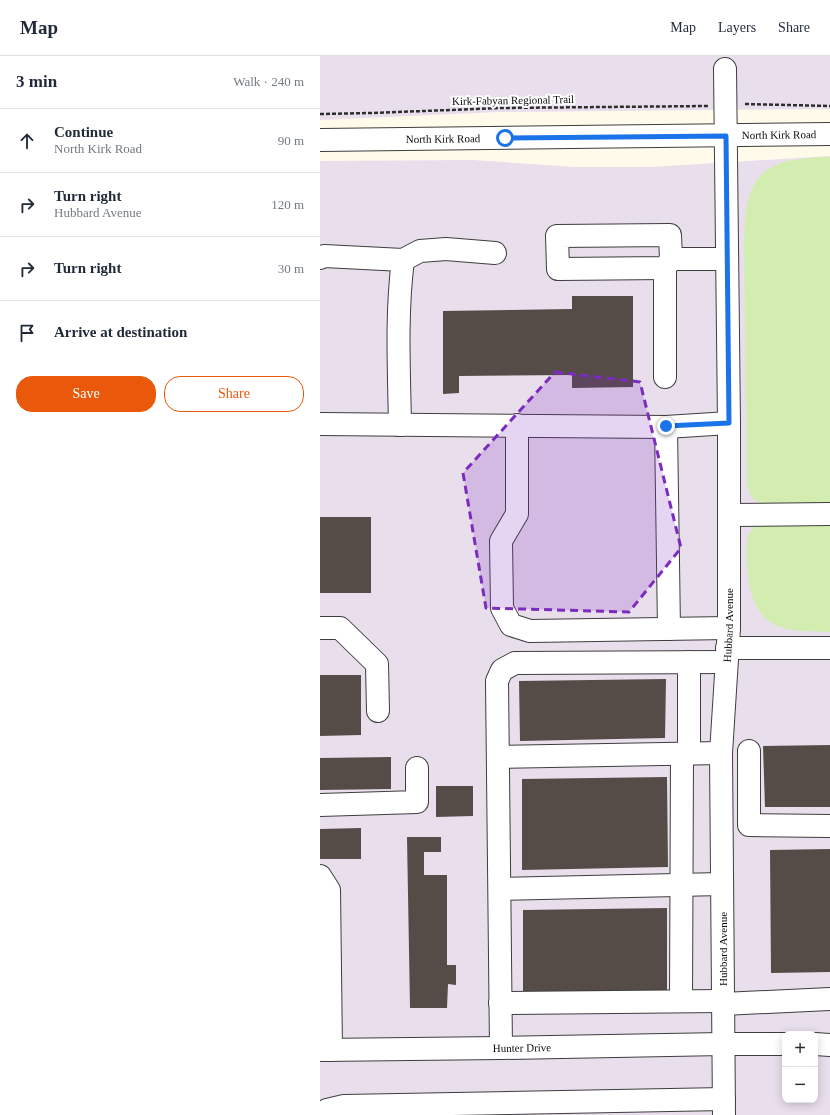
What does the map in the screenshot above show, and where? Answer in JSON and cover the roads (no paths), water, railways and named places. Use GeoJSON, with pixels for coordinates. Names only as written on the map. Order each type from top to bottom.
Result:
{"type":"FeatureCollection","features":[{"type":"Feature","properties":{"kind":"street","name":"Hubbard Avenue"},"geometry":{"type":"LineString","coordinates":[[724,1107],[721,753],[727,646],[729,515],[725,69]]}},
{"type":"Feature","properties":{"kind":"street","name":"North Kirk Road"},"geometry":{"type":"LineString","coordinates":[[320,140],[830,134]]}},
{"type":"Feature","properties":{"kind":"street"},"geometry":{"type":"LineString","coordinates":[[665,377],[668,264],[670,235],[557,236],[558,269],[668,264],[726,259]]}},
{"type":"Feature","properties":{"kind":"street"},"geometry":{"type":"LineString","coordinates":[[320,258],[324,256],[403,260],[420,251],[446,249],[495,253]]}},
{"type":"Feature","properties":{"kind":"street"},"geometry":{"type":"LineString","coordinates":[[400,425],[399,331],[400,284],[403,260]]}},
{"type":"Feature","properties":{"kind":"street"},"geometry":{"type":"LineString","coordinates":[[320,424],[666,426],[729,423]]}},
{"type":"Feature","properties":{"kind":"street"},"geometry":{"type":"LineString","coordinates":[[517,426],[517,514],[501,541],[502,608],[511,625],[530,631],[669,629],[727,646],[830,648]]}},
{"type":"Feature","properties":{"kind":"street"},"geometry":{"type":"LineString","coordinates":[[666,426],[669,629]]}},
{"type":"Feature","properties":{"kind":"street"},"geometry":{"type":"LineString","coordinates":[[729,515],[830,514]]}},
{"type":"Feature","properties":{"kind":"street"},"geometry":{"type":"LineString","coordinates":[[320,628],[340,628],[377,664],[378,711]]}},
{"type":"Feature","properties":{"kind":"street"},"geometry":{"type":"LineString","coordinates":[[501,1048],[497,681],[502,670],[515,663],[689,662],[727,646]]}},
{"type":"Feature","properties":{"kind":"street"},"geometry":{"type":"LineString","coordinates":[[681,1002],[681,885],[689,662]]}},
{"type":"Feature","properties":{"kind":"street"},"geometry":{"type":"LineString","coordinates":[[749,751],[749,825],[830,826]]}},
{"type":"Feature","properties":{"kind":"street"},"geometry":{"type":"LineString","coordinates":[[499,757],[721,753]]}},
{"type":"Feature","properties":{"kind":"street"},"geometry":{"type":"LineString","coordinates":[[320,805],[417,802],[417,768]]}},
{"type":"Feature","properties":{"kind":"street"},"geometry":{"type":"LineString","coordinates":[[721,786],[749,785]]}},
{"type":"Feature","properties":{"kind":"street"},"geometry":{"type":"LineString","coordinates":[[500,889],[722,884]]}},
{"type":"Feature","properties":{"kind":"street"},"geometry":{"type":"LineString","coordinates":[[323,886],[325,1050]]}},
{"type":"Feature","properties":{"kind":"street"},"geometry":{"type":"LineString","coordinates":[[500,1003],[723,1003],[830,999]]}},
{"type":"Feature","properties":{"kind":"street","name":"Hunter Drive"},"geometry":{"type":"LineString","coordinates":[[325,1050],[782,1044]]}},
{"type":"Feature","properties":{"kind":"street"},"geometry":{"type":"LineString","coordinates":[[818,1044],[830,1044]]}},
{"type":"Feature","properties":{"kind":"street"},"geometry":{"type":"LineString","coordinates":[[320,1114],[327,1110],[344,1106],[724,1107]]}}]}
